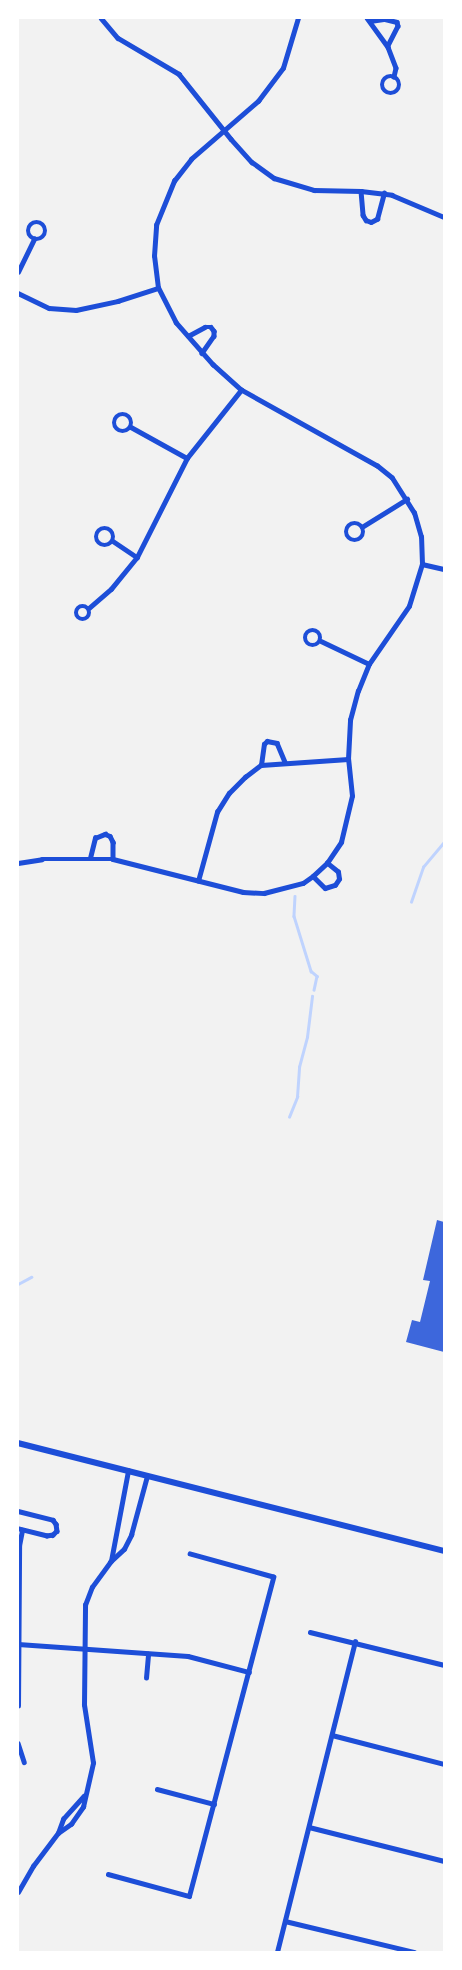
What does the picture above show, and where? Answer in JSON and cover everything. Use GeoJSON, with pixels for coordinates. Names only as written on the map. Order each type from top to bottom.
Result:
{"type":"FeatureCollection","features":[{"type":"Feature","properties":{"kind":"street"},"geometry":{"type":"LineString","coordinates":[[101,18],[118,38],[179,74],[198,95],[224,132],[252,162],[274,178],[314,190],[384,193],[409,201],[444,217]]}},
{"type":"Feature","properties":{"kind":"street"},"geometry":{"type":"LineString","coordinates":[[18,863],[42,859],[113,859],[242,892],[264,893],[303,883],[327,863],[341,842],[352,796],[348,760],[350,720],[358,691],[370,664],[409,606],[422,564],[421,537],[408,499],[392,478],[377,466],[241,390],[202,353],[176,323],[158,288],[154,256],[156,225],[174,181],[191,159],[258,101],[283,68],[298,18]]}},
{"type":"Feature","properties":{"kind":"street"},"geometry":{"type":"LineString","coordinates":[[369,19],[388,46],[396,68],[394,77]]}},
{"type":"Feature","properties":{"kind":"street"},"geometry":{"type":"LineString","coordinates":[[369,19],[385,19],[397,22],[398,26],[388,46]]}},
{"type":"Feature","properties":{"kind":"street"},"geometry":{"type":"LineString","coordinates":[[361,191],[363,215],[366,220],[371,222],[377,219],[384,193]]}},
{"type":"Feature","properties":{"kind":"street"},"geometry":{"type":"LineString","coordinates":[[18,272],[34,239]]}},
{"type":"Feature","properties":{"kind":"street"},"geometry":{"type":"LineString","coordinates":[[18,293],[49,308],[76,310],[118,301],[158,288]]}},
{"type":"Feature","properties":{"kind":"street"},"geometry":{"type":"LineString","coordinates":[[188,336],[205,327],[211,327],[214,331],[214,336],[202,353]]}},
{"type":"Feature","properties":{"kind":"street"},"geometry":{"type":"LineString","coordinates":[[89,608],[110,589],[137,556],[188,458],[241,390]]}},
{"type":"Feature","properties":{"kind":"street"},"geometry":{"type":"LineString","coordinates":[[130,427],[188,458]]}},
{"type":"Feature","properties":{"kind":"street"},"geometry":{"type":"LineString","coordinates":[[362,527],[408,499]]}},
{"type":"Feature","properties":{"kind":"street"},"geometry":{"type":"LineString","coordinates":[[113,541],[137,556]]}},
{"type":"Feature","properties":{"kind":"street"},"geometry":{"type":"LineString","coordinates":[[422,564],[444,569]]}},
{"type":"Feature","properties":{"kind":"street"},"geometry":{"type":"LineString","coordinates":[[321,641],[370,664]]}},
{"type":"Feature","properties":{"kind":"street"},"geometry":{"type":"LineString","coordinates":[[261,765],[264,744],[267,741],[277,743],[285,762]]}},
{"type":"Feature","properties":{"kind":"street"},"geometry":{"type":"LineString","coordinates":[[198,881],[217,812],[229,793],[245,777],[261,765],[285,762],[348,760]]}},
{"type":"Feature","properties":{"kind":"street"},"geometry":{"type":"LineString","coordinates":[[90,858],[95,838],[105,834],[110,836],[112,842],[113,859]]}},
{"type":"Feature","properties":{"kind":"street"},"geometry":{"type":"LineString","coordinates":[[313,876],[325,888],[335,885],[338,879],[338,872],[327,863]]}},
{"type":"Feature","properties":{"kind":"street"},"geometry":{"type":"LineString","coordinates":[[18,1443],[444,1551]]}},
{"type":"Feature","properties":{"kind":"street"},"geometry":{"type":"LineString","coordinates":[[110,1562],[128,1471]]}},
{"type":"Feature","properties":{"kind":"street"},"geometry":{"type":"LineString","coordinates":[[18,1892],[32,1866],[58,1833],[71,1824],[83,1807],[93,1763],[84,1705],[83,1617],[87,1597],[110,1562],[124,1549],[131,1535],[147,1476]]}},
{"type":"Feature","properties":{"kind":"street"},"geometry":{"type":"LineString","coordinates":[[18,1511],[53,1520],[57,1531],[53,1535],[47,1536],[20,1529],[18,1706]]}},
{"type":"Feature","properties":{"kind":"street"},"geometry":{"type":"LineString","coordinates":[[108,1874],[189,1896],[273,1577],[190,1554]]}},
{"type":"Feature","properties":{"kind":"street"},"geometry":{"type":"LineString","coordinates":[[310,1632],[444,1665]]}},
{"type":"Feature","properties":{"kind":"street"},"geometry":{"type":"LineString","coordinates":[[277,1952],[355,1642]]}},
{"type":"Feature","properties":{"kind":"street"},"geometry":{"type":"LineString","coordinates":[[18,1644],[198,1658],[248,1672]]}},
{"type":"Feature","properties":{"kind":"street"},"geometry":{"type":"LineString","coordinates":[[146,1678],[148,1654]]}},
{"type":"Feature","properties":{"kind":"street"},"geometry":{"type":"LineString","coordinates":[[332,1735],[444,1764]]}},
{"type":"Feature","properties":{"kind":"street"},"geometry":{"type":"LineString","coordinates":[[18,1743],[24,1762]]}},
{"type":"Feature","properties":{"kind":"street"},"geometry":{"type":"LineString","coordinates":[[157,1789],[214,1804]]}},
{"type":"Feature","properties":{"kind":"street"},"geometry":{"type":"LineString","coordinates":[[58,1833],[63,1819],[84,1796]]}},
{"type":"Feature","properties":{"kind":"street"},"geometry":{"type":"LineString","coordinates":[[309,1826],[444,1861]]}},
{"type":"Feature","properties":{"kind":"street"},"geometry":{"type":"LineString","coordinates":[[285,1921],[414,1952]]}},
{"type":"Feature","properties":{"kind":"building"},"geometry":{"type":"Polygon","coordinates":[[[437,1220],[444,1222],[444,1352],[406,1342],[412,1320],[420,1322],[430,1281],[423,1280],[437,1220]]]}},
{"type":"Feature","properties":{"kind":"waterway"},"geometry":{"type":"LineString","coordinates":[[411,902],[423,867],[444,842]]}},
{"type":"Feature","properties":{"kind":"waterway"},"geometry":{"type":"LineString","coordinates":[[295,896],[294,916],[311,971],[317,976],[314,990]]}},
{"type":"Feature","properties":{"kind":"waterway"},"geometry":{"type":"LineString","coordinates":[[289,1117],[297,1097],[299,1067],[307,1037],[312,996]]}},
{"type":"Feature","properties":{"kind":"waterway"},"geometry":{"type":"LineString","coordinates":[[18,1284],[31,1277]]}}]}
